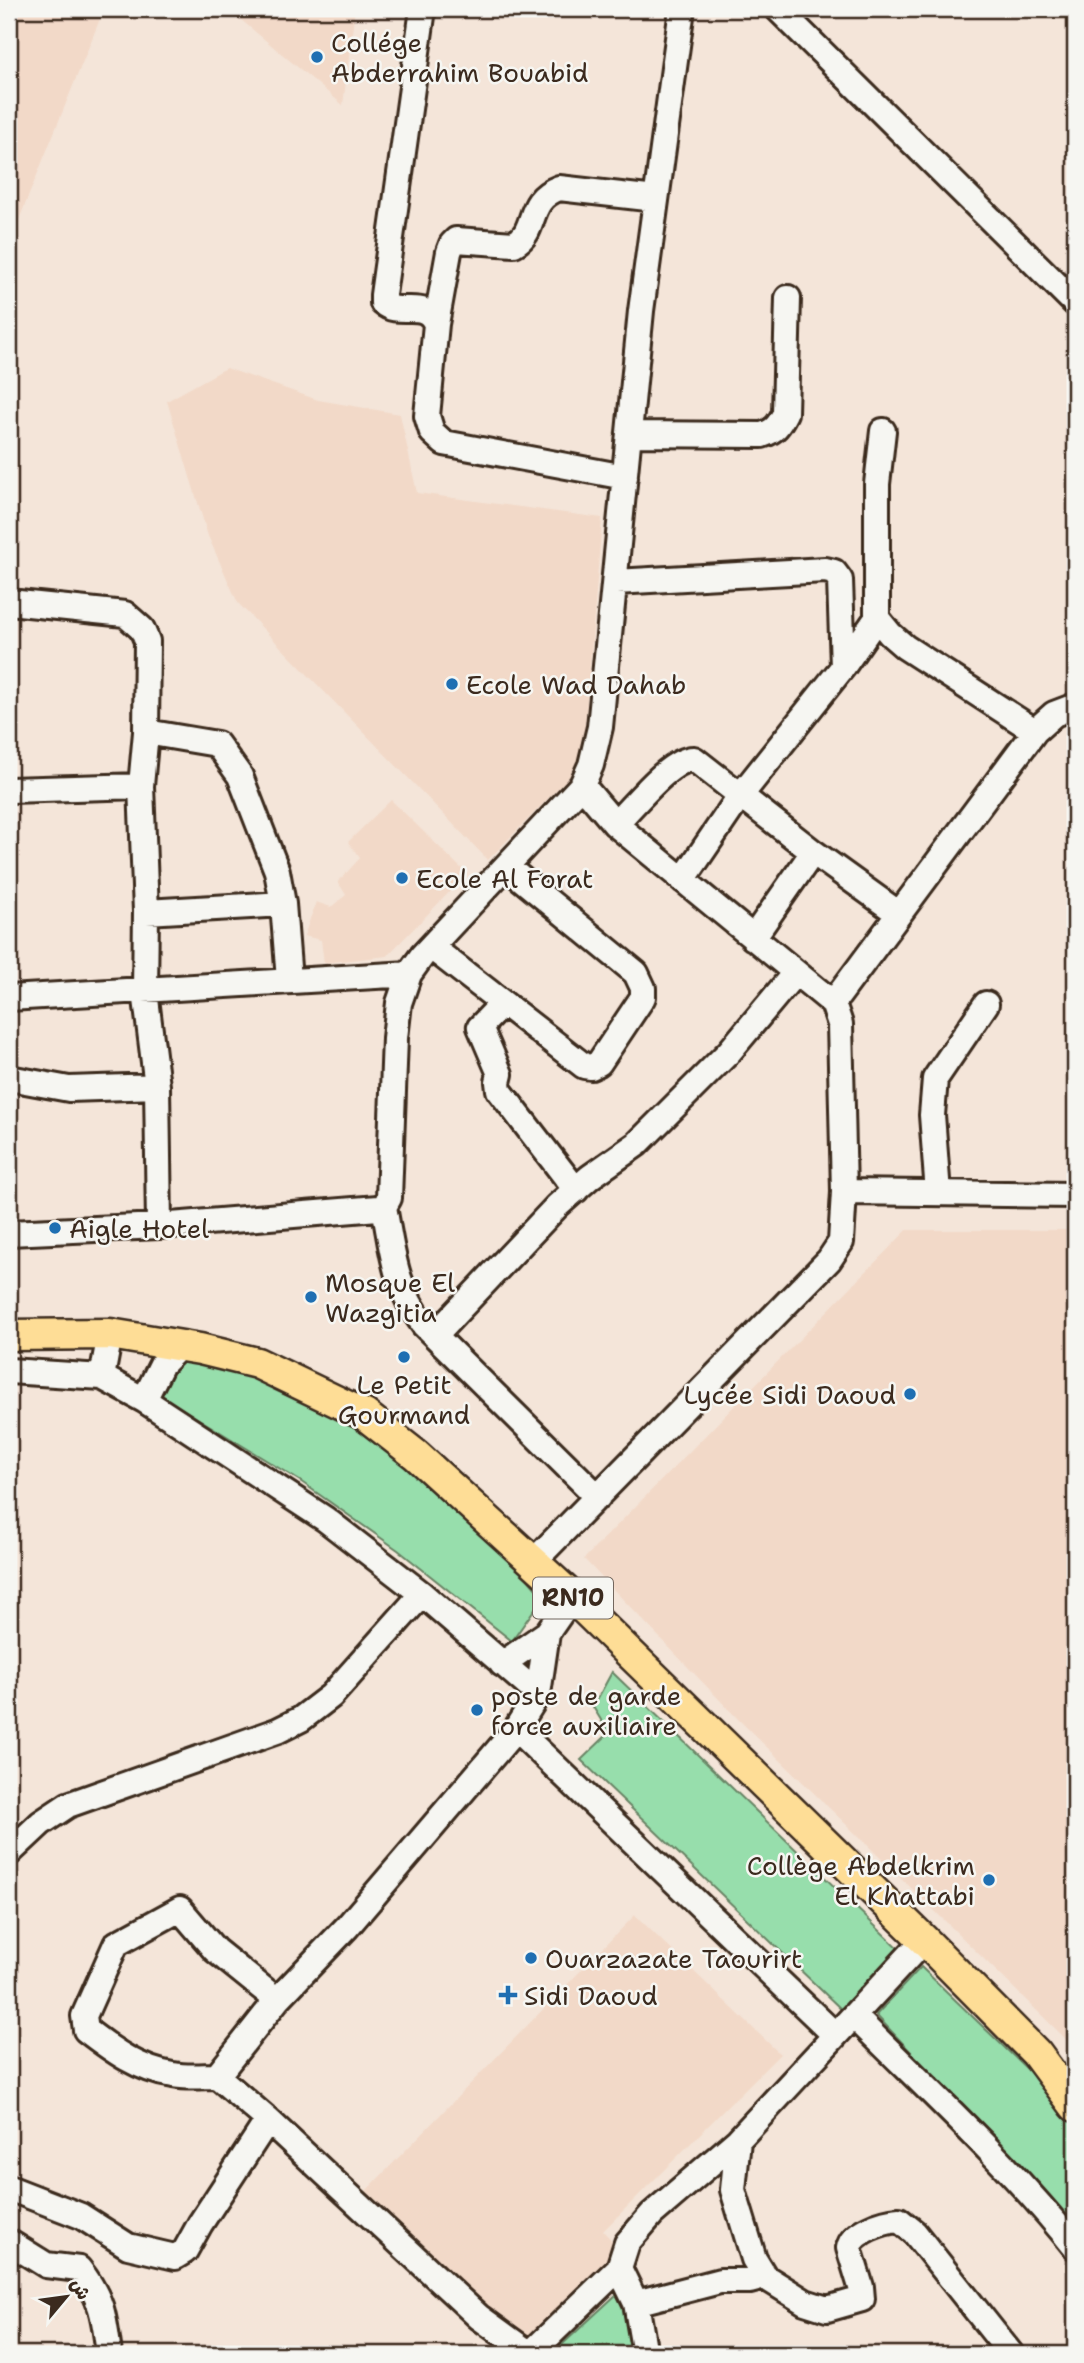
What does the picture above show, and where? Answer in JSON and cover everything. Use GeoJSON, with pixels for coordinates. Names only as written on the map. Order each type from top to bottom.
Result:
{"type":"FeatureCollection","features":[{"type":"Feature","properties":{"kind":"main road","name":"RN10"},"geometry":{"type":"LineString","coordinates":[[9,1335],[110,1334],[181,1345],[257,1363],[365,1415],[416,1455],[572,1597],[1036,2053],[1075,2106]]}},
{"type":"Feature","properties":{"kind":"main road","name":"RN10"},"geometry":{"type":"LineString","coordinates":[[1036,2053],[1075,2079]]}},
{"type":"Feature","properties":{"kind":"street"},"geometry":{"type":"LineString","coordinates":[[424,9],[383,303],[389,308],[425,310],[433,315],[436,324]]}},
{"type":"Feature","properties":{"kind":"street"},"geometry":{"type":"LineString","coordinates":[[598,1497],[412,1309],[399,1284],[384,1207],[389,1198],[395,1038],[400,1003],[409,974],[430,947],[582,785],[591,765],[600,727],[616,582],[641,311],[682,9]]}},
{"type":"Feature","properties":{"kind":"street"},"geometry":{"type":"LineString","coordinates":[[778,9],[1075,303]]}},
{"type":"Feature","properties":{"kind":"street"},"geometry":{"type":"LineString","coordinates":[[625,477],[444,443],[432,432],[427,416],[436,324],[449,252],[456,240],[514,244],[525,236],[538,202],[548,192],[559,188],[656,199]]}},
{"type":"Feature","properties":{"kind":"street"},"geometry":{"type":"LineString","coordinates":[[629,434],[762,435],[780,425],[785,413],[788,298]]}},
{"type":"Feature","properties":{"kind":"street"},"geometry":{"type":"LineString","coordinates":[[683,880],[740,796],[843,667],[877,618],[877,484],[883,431]]}},
{"type":"Feature","properties":{"kind":"street"},"geometry":{"type":"LineString","coordinates":[[616,582],[825,570],[834,572],[840,580],[843,667]]}},
{"type":"Feature","properties":{"kind":"street"},"geometry":{"type":"LineString","coordinates":[[9,602],[125,614],[142,629],[146,641],[146,732],[141,786],[146,912],[145,991],[157,1086],[159,1226]]}},
{"type":"Feature","properties":{"kind":"street"},"geometry":{"type":"LineString","coordinates":[[877,618],[890,634],[905,646],[1035,732]]}},
{"type":"Feature","properties":{"kind":"street"},"geometry":{"type":"LineString","coordinates":[[833,1003],[1035,732],[1054,714],[1075,706]]}},
{"type":"Feature","properties":{"kind":"street"},"geometry":{"type":"LineString","coordinates":[[146,732],[217,744],[240,776],[277,871],[283,904],[289,980]]}},
{"type":"Feature","properties":{"kind":"street"},"geometry":{"type":"LineString","coordinates":[[615,824],[673,765],[686,759],[694,759],[813,852],[899,914]]}},
{"type":"Feature","properties":{"kind":"street"},"geometry":{"type":"LineString","coordinates":[[534,1561],[836,1252],[841,1242],[844,1192],[841,1024],[833,1003],[615,824],[582,785]]}},
{"type":"Feature","properties":{"kind":"street"},"geometry":{"type":"LineString","coordinates":[[9,790],[141,786]]}},
{"type":"Feature","properties":{"kind":"street"},"geometry":{"type":"LineString","coordinates":[[753,938],[813,852]]}},
{"type":"Feature","properties":{"kind":"street"},"geometry":{"type":"LineString","coordinates":[[430,947],[584,1066],[591,1067],[599,1063],[643,997],[643,988],[636,973],[507,867]]}},
{"type":"Feature","properties":{"kind":"street"},"geometry":{"type":"LineString","coordinates":[[146,912],[283,904]]}},
{"type":"Feature","properties":{"kind":"street"},"geometry":{"type":"LineString","coordinates":[[435,1335],[557,1206],[637,1143],[729,1052],[795,973]]}},
{"type":"Feature","properties":{"kind":"street"},"geometry":{"type":"LineString","coordinates":[[9,998],[409,974]]}},
{"type":"Feature","properties":{"kind":"street"},"geometry":{"type":"LineString","coordinates":[[503,1003],[481,1027],[500,1074],[499,1090],[576,1190]]}},
{"type":"Feature","properties":{"kind":"street"},"geometry":{"type":"LineString","coordinates":[[939,1193],[932,1115],[935,1079],[986,1004]]}},
{"type":"Feature","properties":{"kind":"street"},"geometry":{"type":"LineString","coordinates":[[9,1078],[69,1089],[157,1086]]}},
{"type":"Feature","properties":{"kind":"street"},"geometry":{"type":"LineString","coordinates":[[844,1192],[1075,1195]]}},
{"type":"Feature","properties":{"kind":"street"},"geometry":{"type":"LineString","coordinates":[[9,1233],[159,1226],[384,1207]]}},
{"type":"Feature","properties":{"kind":"street"},"geometry":{"type":"LineString","coordinates":[[102,1377],[110,1334]]}},
{"type":"Feature","properties":{"kind":"street"},"geometry":{"type":"LineString","coordinates":[[144,1400],[162,1364],[181,1345]]}},
{"type":"Feature","properties":{"kind":"street"},"geometry":{"type":"LineString","coordinates":[[9,1371],[102,1377],[144,1400],[325,1518],[422,1594],[538,1694]]}},
{"type":"Feature","properties":{"kind":"street"},"geometry":{"type":"LineString","coordinates":[[9,1853],[41,1823],[68,1805],[277,1731],[300,1719],[331,1696],[422,1594]]}},
{"type":"Feature","properties":{"kind":"street"},"geometry":{"type":"LineString","coordinates":[[502,1664],[547,1633],[572,1597]]}},
{"type":"Feature","properties":{"kind":"street"},"geometry":{"type":"LineString","coordinates":[[217,2077],[278,2000],[347,1927],[516,1729],[538,1694],[547,1633]]}},
{"type":"Feature","properties":{"kind":"street"},"geometry":{"type":"LineString","coordinates":[[516,1729],[835,2035]]}},
{"type":"Feature","properties":{"kind":"street"},"geometry":{"type":"LineString","coordinates":[[278,2000],[215,1950],[180,1909],[116,1944],[84,2016],[86,2030],[116,2054],[142,2066],[173,2076],[217,2077],[268,2120],[479,2317],[498,2347],[530,2354],[619,2268],[627,2243],[636,2230],[738,2140],[924,1940]]}},
{"type":"Feature","properties":{"kind":"street"},"geometry":{"type":"LineString","coordinates":[[854,2016],[990,2151],[1031,2194],[1075,2247]]}},
{"type":"Feature","properties":{"kind":"street"},"geometry":{"type":"LineString","coordinates":[[9,2188],[81,2216],[128,2246],[175,2257],[185,2251],[268,2120]]}},
{"type":"Feature","properties":{"kind":"street"},"geometry":{"type":"LineString","coordinates":[[738,2140],[733,2190],[754,2259],[765,2277],[805,2302],[827,2309],[862,2299],[849,2248],[850,2242],[858,2235],[889,2220],[899,2220],[914,2232],[1011,2354]]}},
{"type":"Feature","properties":{"kind":"street"},"geometry":{"type":"LineString","coordinates":[[9,2242],[46,2265],[79,2269],[101,2303],[109,2354]]}},
{"type":"Feature","properties":{"kind":"street"},"geometry":{"type":"LineString","coordinates":[[619,2268],[636,2303],[645,2354]]}},
{"type":"Feature","properties":{"kind":"street"},"geometry":{"type":"LineString","coordinates":[[636,2303],[720,2281],[750,2281],[765,2277]]}},
{"type":"Feature","properties":{"kind":"shaded area"},"geometry":{"type":"Polygon","coordinates":[[[9,9],[104,9],[10,242],[9,241],[9,9]]]}},
{"type":"Feature","properties":{"kind":"shaded area","name":"Collége Abderrahim Bouabid"},"geometry":{"type":"Polygon","coordinates":[[[228,9],[355,9],[343,105],[228,9]]]}},
{"type":"Feature","properties":{"kind":"shaded area","name":"Ecole Wad Dahab"},"geometry":{"type":"Polygon","coordinates":[[[226,368],[318,400],[400,414],[417,493],[602,518],[582,764],[488,860],[238,603],[208,536],[167,401],[226,368]]]}},
{"type":"Feature","properties":{"kind":"shaded area","name":"Ecole Al Forat"},"geometry":{"type":"Polygon","coordinates":[[[391,800],[467,874],[387,956],[324,963],[321,940],[304,936],[316,902],[331,907],[346,895],[338,882],[360,858],[348,842],[391,800]]]}},
{"type":"Feature","properties":{"kind":"shaded area","name":"Lycée Sidi Daoud"},"geometry":{"type":"Polygon","coordinates":[[[907,1230],[1075,1230],[1075,2041],[1069,2042],[738,1719],[584,1559],[907,1230]]]}},
{"type":"Feature","properties":{"kind":"shaded area"},"geometry":{"type":"Polygon","coordinates":[[[635,1915],[780,2054],[603,2231],[619,2248],[523,2344],[364,2193],[635,1915]]]}},
{"type":"Feature","properties":{"kind":"green space"},"geometry":{"type":"Polygon","coordinates":[[[175,1359],[243,1375],[314,1405],[382,1447],[445,1496],[501,1549],[543,1597],[512,1641],[398,1550],[300,1481],[158,1394],[175,1359]]]}},
{"type":"Feature","properties":{"kind":"green space"},"geometry":{"type":"Polygon","coordinates":[[[612,1672],[901,1951],[843,2011],[581,1760],[609,1733],[593,1707],[612,1672]]]}},
{"type":"Feature","properties":{"kind":"green space"},"geometry":{"type":"Polygon","coordinates":[[[921,1967],[1030,2072],[1075,2120],[1075,2225],[876,2015],[921,1967]]]}},
{"type":"Feature","properties":{"kind":"green space"},"geometry":{"type":"Polygon","coordinates":[[[617,2294],[627,2300],[636,2354],[552,2354],[617,2294]]]}},
{"type":"Feature","properties":{"kind":"place","name":"Collége Abderrahim Bouabid"},"geometry":{"type":"Point","coordinates":[317,57]}},
{"type":"Feature","properties":{"kind":"place","name":"Ecole Wad Dahab"},"geometry":{"type":"Point","coordinates":[452,684]}},
{"type":"Feature","properties":{"kind":"place","name":"Ecole Al Forat"},"geometry":{"type":"Point","coordinates":[402,878]}},
{"type":"Feature","properties":{"kind":"place","name":"Aigle Hotel"},"geometry":{"type":"Point","coordinates":[55,1228]}},
{"type":"Feature","properties":{"kind":"place","name":"Mosque El Wazgitia"},"geometry":{"type":"Point","coordinates":[311,1297]}},
{"type":"Feature","properties":{"kind":"place","name":"Le Petit Gourmand"},"geometry":{"type":"Point","coordinates":[404,1357]}},
{"type":"Feature","properties":{"kind":"place","name":"Lycée Sidi Daoud"},"geometry":{"type":"Point","coordinates":[910,1394]}},
{"type":"Feature","properties":{"kind":"place","name":"poste de garde force auxiliaire"},"geometry":{"type":"Point","coordinates":[477,1710]}},
{"type":"Feature","properties":{"kind":"place","name":"Collège Abdelkrim El Khattabi"},"geometry":{"type":"Point","coordinates":[989,1880]}},
{"type":"Feature","properties":{"kind":"place","name":"Ouarzazate Taourirt"},"geometry":{"type":"Point","coordinates":[531,1958]}},
{"type":"Feature","properties":{"kind":"place","name":"Sidi Daoud"},"geometry":{"type":"Point","coordinates":[508,1995]}}]}
